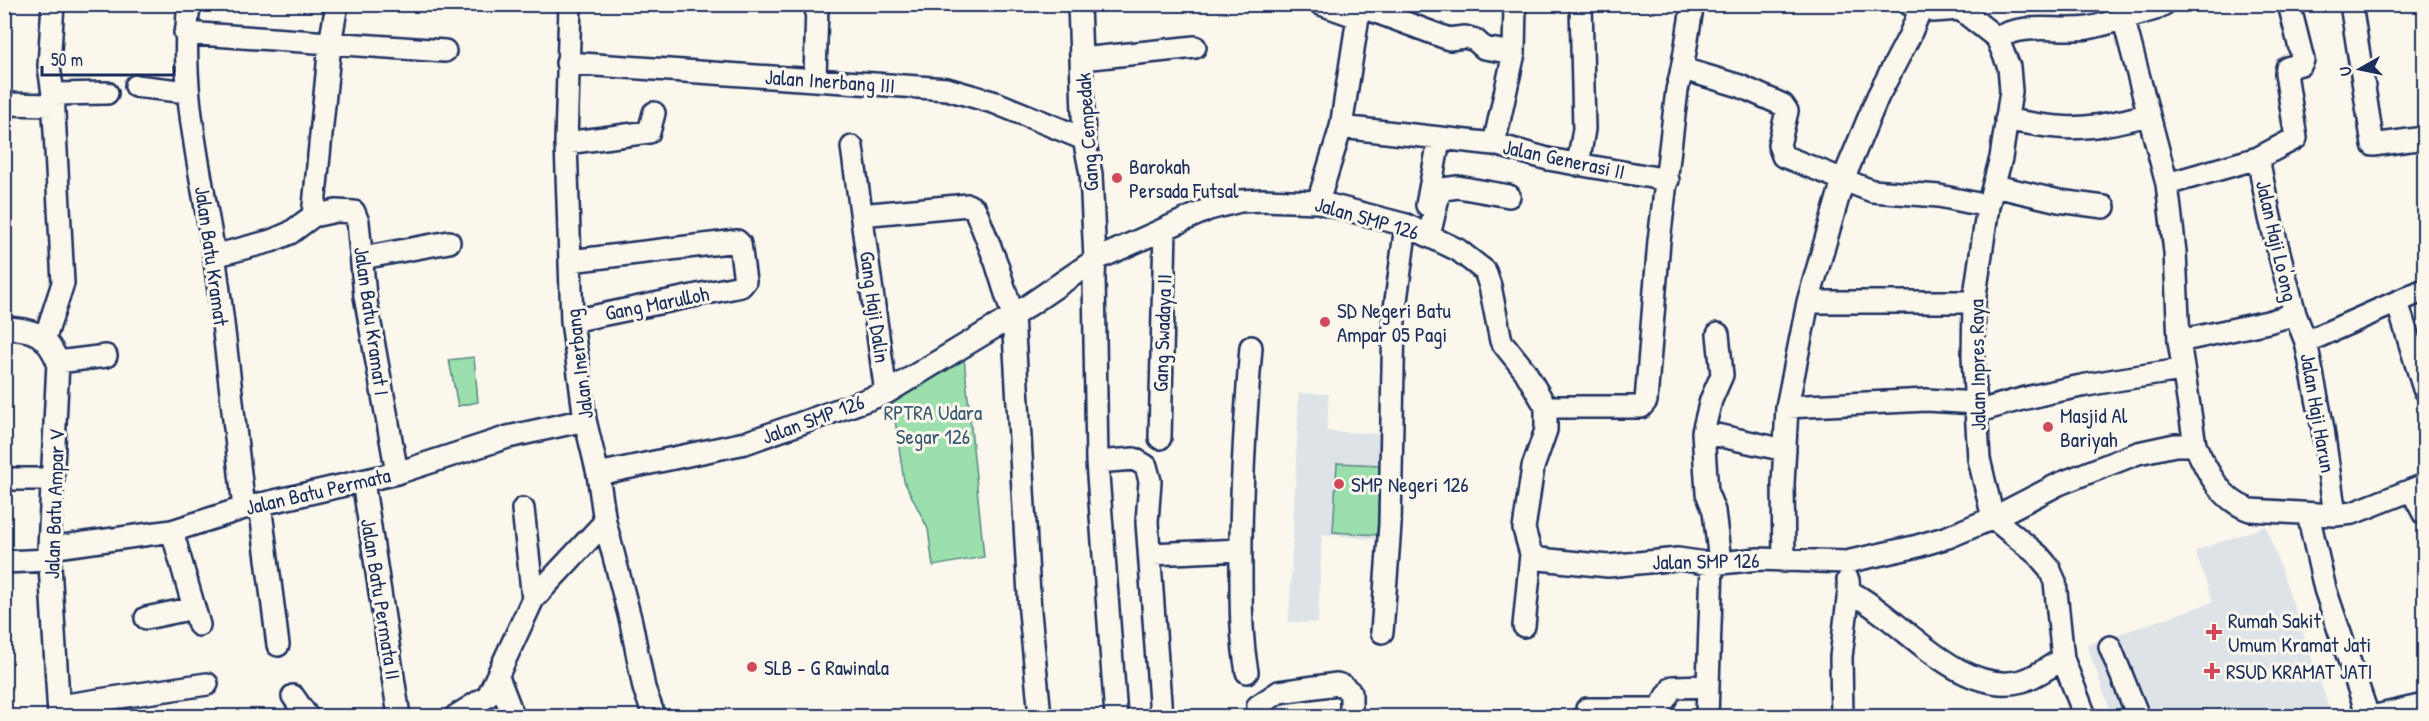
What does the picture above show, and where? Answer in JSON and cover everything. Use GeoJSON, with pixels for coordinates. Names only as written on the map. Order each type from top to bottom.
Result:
{"type":"FeatureCollection","features":[{"type":"Feature","properties":{"kind":"street"},"geometry":{"type":"LineString","coordinates":[[45,338],[63,283],[54,99],[49,66],[53,4]]}},
{"type":"Feature","properties":{"kind":"street","name":"Jalan Batu Kramat"},"geometry":{"type":"LineString","coordinates":[[189,4],[185,33],[189,92],[252,506],[278,645]]}},
{"type":"Feature","properties":{"kind":"street"},"geometry":{"type":"LineString","coordinates":[[313,216],[330,44],[337,4]]}},
{"type":"Feature","properties":{"kind":"street","name":"Jalan Inerbang"},"geometry":{"type":"LineString","coordinates":[[570,4],[566,143],[572,321],[585,420],[598,474],[605,522],[654,717]]}},
{"type":"Feature","properties":{"kind":"street"},"geometry":{"type":"LineString","coordinates":[[814,80],[817,4]]}},
{"type":"Feature","properties":{"kind":"street","name":"Gang Cempedak"},"geometry":{"type":"LineString","coordinates":[[1079,4],[1084,139],[1091,174],[1095,260],[1097,462],[1116,717]]}},
{"type":"Feature","properties":{"kind":"street"},"geometry":{"type":"LineString","coordinates":[[1321,4],[1359,9],[1449,39],[1465,37],[1475,40],[1484,48],[1514,53]]}},
{"type":"Feature","properties":{"kind":"street","name":"Jalan Generasi II"},"geometry":{"type":"LineString","coordinates":[[1515,4],[1514,53],[1494,144],[1578,165],[1668,180]]}},
{"type":"Feature","properties":{"kind":"street"},"geometry":{"type":"LineString","coordinates":[[1578,165],[1584,129],[1581,4]]}},
{"type":"Feature","properties":{"kind":"street"},"geometry":{"type":"LineString","coordinates":[[1524,626],[1531,554],[1524,529],[1533,467],[1546,429],[1546,407],[1641,407],[1646,401],[1659,241],[1677,90],[1683,69],[1694,4]]}},
{"type":"Feature","properties":{"kind":"street"},"geometry":{"type":"LineString","coordinates":[[1997,38],[2010,30],[2022,28],[2055,30],[2089,28],[2155,9],[2164,4]]}},
{"type":"Feature","properties":{"kind":"street","name":"Jalan Haji Lo'ong"},"geometry":{"type":"LineString","coordinates":[[2167,184],[2258,158],[2296,138],[2286,73],[2287,68],[2301,64],[2303,60],[2289,4]]}},
{"type":"Feature","properties":{"kind":"street"},"geometry":{"type":"LineString","coordinates":[[2351,4],[2373,145],[2424,138]]}},
{"type":"Feature","properties":{"kind":"street"},"geometry":{"type":"LineString","coordinates":[[1784,561],[1782,513],[1787,407],[1808,302],[1843,180],[1878,96],[1909,37],[1915,6],[1933,10],[1959,7]]}},
{"type":"Feature","properties":{"kind":"street","name":"Jalan Inpres Raya"},"geometry":{"type":"LineString","coordinates":[[1959,7],[1997,38],[2009,67],[2012,91],[1995,186],[1988,206],[1974,303],[1973,357],[1979,459],[1993,518]]}},
{"type":"Feature","properties":{"kind":"street"},"geometry":{"type":"LineString","coordinates":[[1318,202],[1341,127],[1359,9]]}},
{"type":"Feature","properties":{"kind":"street"},"geometry":{"type":"LineString","coordinates":[[2122,17],[2167,184],[2175,252],[2182,370],[2195,445],[2204,465],[2225,496],[2238,506],[2250,510],[2335,515],[2353,513],[2418,488],[2424,514]]}},
{"type":"Feature","properties":{"kind":"street"},"geometry":{"type":"LineString","coordinates":[[185,33],[445,51]]}},
{"type":"Feature","properties":{"kind":"street"},"geometry":{"type":"LineString","coordinates":[[1082,59],[1195,47]]}},
{"type":"Feature","properties":{"kind":"street","name":"Jalan Inerbang III"},"geometry":{"type":"LineString","coordinates":[[567,63],[947,88],[996,103],[1084,139]]}},
{"type":"Feature","properties":{"kind":"street"},"geometry":{"type":"LineString","coordinates":[[1683,69],[1740,86],[1783,105],[1787,111],[1779,145],[1783,156],[1872,190],[1939,196],[1988,206]]}},
{"type":"Feature","properties":{"kind":"street"},"geometry":{"type":"LineString","coordinates":[[136,87],[189,92]]}},
{"type":"Feature","properties":{"kind":"street"},"geometry":{"type":"LineString","coordinates":[[4,104],[107,93]]}},
{"type":"Feature","properties":{"kind":"street"},"geometry":{"type":"LineString","coordinates":[[566,143],[649,132],[654,113]]}},
{"type":"Feature","properties":{"kind":"street"},"geometry":{"type":"LineString","coordinates":[[2006,120],[2075,127],[2112,124],[2148,115]]}},
{"type":"Feature","properties":{"kind":"street"},"geometry":{"type":"LineString","coordinates":[[1341,127],[1494,144]]}},
{"type":"Feature","properties":{"kind":"street"},"geometry":{"type":"LineString","coordinates":[[1382,632],[1390,525],[1394,316],[1419,231],[1438,146]]}},
{"type":"Feature","properties":{"kind":"street","name":"Gang Haji Dalin"},"geometry":{"type":"LineString","coordinates":[[852,147],[886,393]]}},
{"type":"Feature","properties":{"kind":"street","name":"Jalan Haji Lo'ong"},"geometry":{"type":"LineString","coordinates":[[2179,341],[2295,314],[2270,218],[2258,158]]}},
{"type":"Feature","properties":{"kind":"street"},"geometry":{"type":"LineString","coordinates":[[1995,186],[2059,201],[2104,207]]}},
{"type":"Feature","properties":{"kind":"street"},"geometry":{"type":"LineString","coordinates":[[1419,231],[1439,192],[1443,189],[1458,187],[1509,196]]}},
{"type":"Feature","properties":{"kind":"street","name":"Jalan SMP 126"},"geometry":{"type":"LineString","coordinates":[[598,474],[745,443],[886,393],[1013,316],[1095,260],[1209,209],[1240,201],[1318,202],[1419,231],[1458,250],[1485,272],[1491,286],[1502,341],[1525,371],[1546,407]]}},
{"type":"Feature","properties":{"kind":"street"},"geometry":{"type":"LineString","coordinates":[[864,222],[867,215],[891,211],[968,205],[975,210],[996,262],[1013,316],[1030,612],[1040,717]]}},
{"type":"Feature","properties":{"kind":"street","name":"Jalan Batu Kramat I"},"geometry":{"type":"LineString","coordinates":[[214,256],[272,241],[290,233],[313,216],[336,211],[354,212],[358,222],[365,296],[397,473]]}},
{"type":"Feature","properties":{"kind":"street","name":"Gang Swadaya II"},"geometry":{"type":"LineString","coordinates":[[1160,438],[1165,229]]}},
{"type":"Feature","properties":{"kind":"street","name":"Gang Marulloh"},"geometry":{"type":"LineString","coordinates":[[570,261],[737,241],[740,244],[745,281],[741,286],[572,321]]}},
{"type":"Feature","properties":{"kind":"street"},"geometry":{"type":"LineString","coordinates":[[362,258],[448,242]]}},
{"type":"Feature","properties":{"kind":"street"},"geometry":{"type":"LineString","coordinates":[[2306,342],[2424,290]]}},
{"type":"Feature","properties":{"kind":"street"},"geometry":{"type":"LineString","coordinates":[[1808,302],[1974,303]]}},
{"type":"Feature","properties":{"kind":"street"},"geometry":{"type":"LineString","coordinates":[[2397,302],[2424,389]]}},
{"type":"Feature","properties":{"kind":"street","name":"Jalan Haji Harun"},"geometry":{"type":"LineString","coordinates":[[2295,314],[2306,342],[2323,429],[2335,515]]}},
{"type":"Feature","properties":{"kind":"street"},"geometry":{"type":"LineString","coordinates":[[4,328],[25,328],[45,338],[58,362],[106,356]]}},
{"type":"Feature","properties":{"kind":"street"},"geometry":{"type":"LineString","coordinates":[[1707,717],[1716,563],[1714,511],[1707,493],[1702,432],[1711,400],[1722,375],[1718,334]]}},
{"type":"Feature","properties":{"kind":"street"},"geometry":{"type":"LineString","coordinates":[[1247,672],[1242,638],[1241,550],[1244,429],[1251,347]]}},
{"type":"Feature","properties":{"kind":"street","name":"Jalan Batu Ampar V"},"geometry":{"type":"LineString","coordinates":[[58,362],[50,554],[59,711]]}},
{"type":"Feature","properties":{"kind":"street"},"geometry":{"type":"LineString","coordinates":[[1787,407],[1890,404],[1927,400],[1977,407],[2106,381],[2182,370]]}},
{"type":"Feature","properties":{"kind":"street","name":"Jalan Batu Permata"},"geometry":{"type":"LineString","coordinates":[[4,562],[172,531],[252,506],[397,473],[508,437],[585,420]]}},
{"type":"Feature","properties":{"kind":"street"},"geometry":{"type":"LineString","coordinates":[[1702,432],[1785,450]]}},
{"type":"Feature","properties":{"kind":"street","name":"Jalan SMP 126"},"geometry":{"type":"LineString","coordinates":[[1531,554],[1540,559],[1608,566],[1678,559],[1716,563],[1846,562],[1948,537],[1993,518],[2059,484],[2138,453],[2175,445],[2195,445]]}},
{"type":"Feature","properties":{"kind":"street"},"geometry":{"type":"LineString","coordinates":[[1097,462],[1134,459],[1146,466],[1150,481],[1147,522],[1161,717]]}},
{"type":"Feature","properties":{"kind":"street"},"geometry":{"type":"LineString","coordinates":[[4,479],[53,479]]}},
{"type":"Feature","properties":{"kind":"street","name":"Jalan Batu Permata II"},"geometry":{"type":"LineString","coordinates":[[363,481],[399,717]]}},
{"type":"Feature","properties":{"kind":"street"},"geometry":{"type":"LineString","coordinates":[[523,510],[533,599]]}},
{"type":"Feature","properties":{"kind":"street"},"geometry":{"type":"LineString","coordinates":[[2307,514],[2325,589],[2368,717]]}},
{"type":"Feature","properties":{"kind":"street"},"geometry":{"type":"LineString","coordinates":[[1993,518],[2038,555],[2049,568],[2055,582],[2063,659],[2085,717]]}},
{"type":"Feature","properties":{"kind":"street"},"geometry":{"type":"LineString","coordinates":[[456,717],[488,696],[533,599],[605,522]]}},
{"type":"Feature","properties":{"kind":"street"},"geometry":{"type":"LineString","coordinates":[[146,618],[197,616],[172,531]]}},
{"type":"Feature","properties":{"kind":"street"},"geometry":{"type":"LineString","coordinates":[[1151,554],[1241,550]]}},
{"type":"Feature","properties":{"kind":"street"},"geometry":{"type":"LineString","coordinates":[[1842,717],[1841,657],[1848,591],[1846,562]]}},
{"type":"Feature","properties":{"kind":"street"},"geometry":{"type":"LineString","coordinates":[[1848,591],[1879,611],[1931,653],[1971,676],[2006,683],[2023,681],[2063,659]]}},
{"type":"Feature","properties":{"kind":"street"},"geometry":{"type":"LineString","coordinates":[[2110,647],[2138,717]]}},
{"type":"Feature","properties":{"kind":"street"},"geometry":{"type":"LineString","coordinates":[[498,677],[513,717]]}},
{"type":"Feature","properties":{"kind":"street"},"geometry":{"type":"LineString","coordinates":[[59,711],[207,684]]}},
{"type":"Feature","properties":{"kind":"street"},"geometry":{"type":"LineString","coordinates":[[1257,717],[1258,706],[1279,692],[1337,684],[1344,686],[1351,693],[1351,717]]}},
{"type":"Feature","properties":{"kind":"street"},"geometry":{"type":"LineString","coordinates":[[1587,709],[1656,709],[1660,707],[1673,687],[1708,686]]}},
{"type":"Feature","properties":{"kind":"street"},"geometry":{"type":"LineString","coordinates":[[293,696],[307,717]]}},
{"type":"Feature","properties":{"kind":"street"},"geometry":{"type":"LineString","coordinates":[[2376,717],[2424,705]]}},
{"type":"Feature","properties":{"kind":"shaded area","name":"SMP Negeri 126"},"geometry":{"type":"Polygon","coordinates":[[[1299,393],[1329,394],[1327,431],[1385,434],[1381,540],[1322,534],[1318,623],[1289,622],[1299,393]]]}},
{"type":"Feature","properties":{"kind":"shaded area","name":"Rumah Sakit Umum Kramat Jati"},"geometry":{"type":"Polygon","coordinates":[[[2266,526],[2332,716],[2112,716],[2087,645],[2213,602],[2195,551],[2266,526]]]}},
{"type":"Feature","properties":{"kind":"green space"},"geometry":{"type":"Polygon","coordinates":[[[474,357],[478,402],[458,406],[449,360],[474,357]]]}},
{"type":"Feature","properties":{"kind":"green space","name":"RPTRA Udara Segar 126"},"geometry":{"type":"Polygon","coordinates":[[[964,358],[984,557],[933,566],[928,529],[904,481],[892,400],[964,358]]]}},
{"type":"Feature","properties":{"kind":"green space"},"geometry":{"type":"Polygon","coordinates":[[[1337,463],[1380,465],[1377,535],[1333,532],[1337,463]]]}},
{"type":"Feature","properties":{"kind":"place","name":"Barokah Persada Futsal"},"geometry":{"type":"Point","coordinates":[1117,178]}},
{"type":"Feature","properties":{"kind":"place","name":"SD Negeri Batu Ampar 05 Pagi"},"geometry":{"type":"Point","coordinates":[1325,322]}},
{"type":"Feature","properties":{"kind":"place","name":"Masjid Al Bariyah"},"geometry":{"type":"Point","coordinates":[2048,427]}},
{"type":"Feature","properties":{"kind":"place","name":"SMP Negeri 126"},"geometry":{"type":"Point","coordinates":[1339,484]}},
{"type":"Feature","properties":{"kind":"place","name":"Rumah Sakit Umum Kramat Jati"},"geometry":{"type":"Point","coordinates":[2214,632]}},
{"type":"Feature","properties":{"kind":"place","name":"SLB - G Rawinala"},"geometry":{"type":"Point","coordinates":[752,667]}},
{"type":"Feature","properties":{"kind":"place","name":"RSUD KRAMAT JATI"},"geometry":{"type":"Point","coordinates":[2212,671]}}]}
